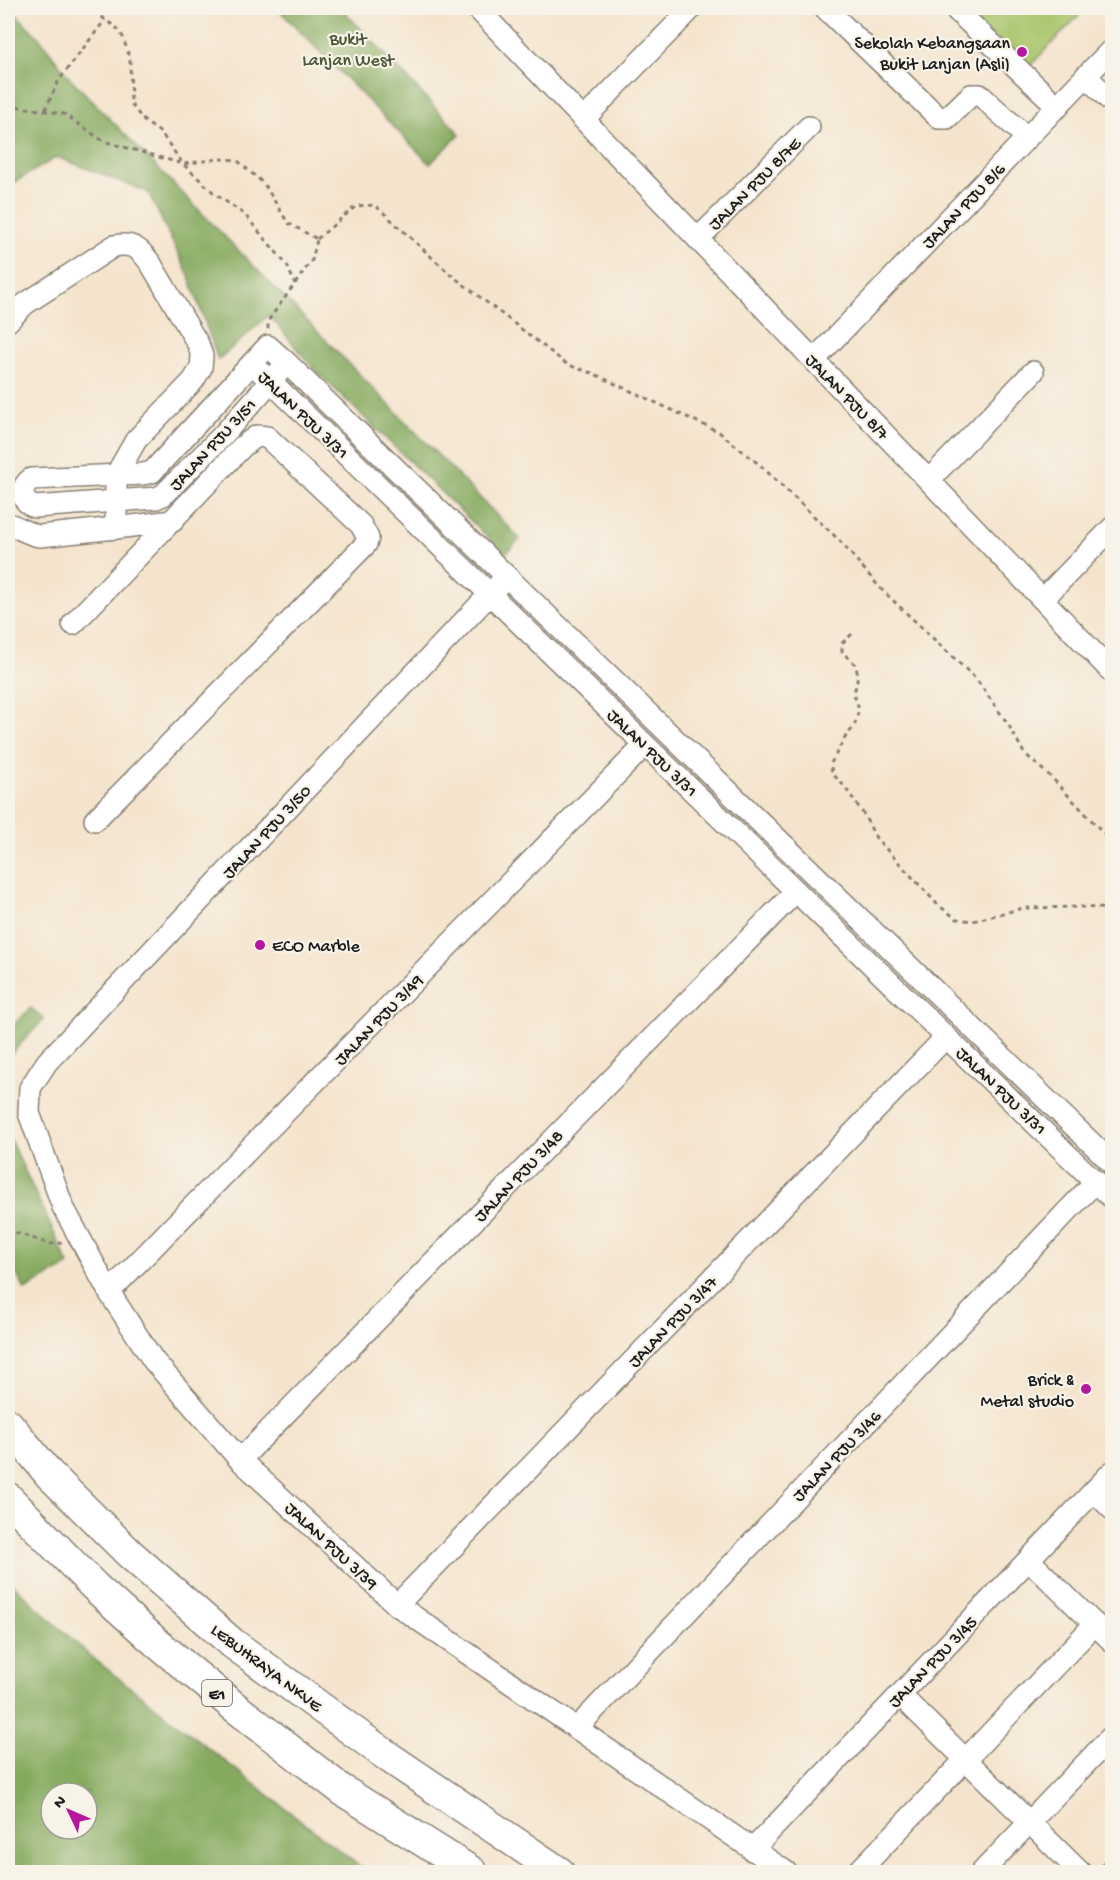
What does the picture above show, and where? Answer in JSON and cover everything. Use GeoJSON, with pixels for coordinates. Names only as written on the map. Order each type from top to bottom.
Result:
{"type":"FeatureCollection","features":[{"type":"Feature","properties":{"kind":"highway","name":"LEBUHRAYA NKVE"},"geometry":{"type":"LineString","coordinates":[[8,1425],[49,1474],[130,1554],[232,1643],[390,1758],[559,1872]]}},
{"type":"Feature","properties":{"kind":"highway","name":"E1"},"geometry":{"type":"LineString","coordinates":[[8,1498],[111,1601],[158,1644],[236,1708],[342,1790],[472,1872]]}},
{"type":"Feature","properties":{"kind":"street","name":"JALAN PJU 8/7"},"geometry":{"type":"LineString","coordinates":[[477,8],[1113,672]]}},
{"type":"Feature","properties":{"kind":"street"},"geometry":{"type":"LineString","coordinates":[[584,119],[692,8]]}},
{"type":"Feature","properties":{"kind":"street"},"geometry":{"type":"LineString","coordinates":[[825,8],[939,118],[947,118],[971,95],[980,95],[1027,138]]}},
{"type":"Feature","properties":{"kind":"street"},"geometry":{"type":"LineString","coordinates":[[954,8],[1058,106]]}},
{"type":"Feature","properties":{"kind":"street","name":"JALAN PJU 8/6"},"geometry":{"type":"LineString","coordinates":[[814,360],[1113,49]]}},
{"type":"Feature","properties":{"kind":"street"},"geometry":{"type":"LineString","coordinates":[[1086,76],[1113,102]]}},
{"type":"Feature","properties":{"kind":"street","name":"JALAN PJU 8/7E"},"geometry":{"type":"LineString","coordinates":[[699,239],[809,127]]}},
{"type":"Feature","properties":{"kind":"street"},"geometry":{"type":"LineString","coordinates":[[8,321],[25,304],[114,246],[126,244],[143,254],[151,264],[198,345],[202,356],[201,368],[193,381],[135,440],[116,475],[116,528]]}},
{"type":"Feature","properties":{"kind":"street","name":"JALAN PJU 3/31"},"geometry":{"type":"LineString","coordinates":[[1113,1163],[268,346],[252,363],[1113,1198]]}},
{"type":"Feature","properties":{"kind":"street","name":"JALAN PJU 3/51"},"geometry":{"type":"LineString","coordinates":[[252,363],[152,472],[31,479],[24,487],[23,494],[27,503],[35,507],[156,498],[163,495],[223,435],[287,363]]}},
{"type":"Feature","properties":{"kind":"street"},"geometry":{"type":"LineString","coordinates":[[929,480],[1033,372]]}},
{"type":"Feature","properties":{"kind":"street"},"geometry":{"type":"LineString","coordinates":[[74,624],[243,446],[257,436],[267,437],[360,525],[368,538],[366,544],[95,820]]}},
{"type":"Feature","properties":{"kind":"street"},"geometry":{"type":"LineString","coordinates":[[8,524],[34,536],[40,536],[172,521]]}},
{"type":"Feature","properties":{"kind":"street"},"geometry":{"type":"LineString","coordinates":[[1043,599],[1113,528]]}},
{"type":"Feature","properties":{"kind":"street","name":"JALAN PJU 3/50"},"geometry":{"type":"LineString","coordinates":[[30,1088],[47,1062],[506,577]]}},
{"type":"Feature","properties":{"kind":"street","name":"JALAN PJU 3/49"},"geometry":{"type":"LineString","coordinates":[[109,1292],[645,744]]}},
{"type":"Feature","properties":{"kind":"street","name":"JALAN PJU 3/48"},"geometry":{"type":"LineString","coordinates":[[240,1460],[796,891]]}},
{"type":"Feature","properties":{"kind":"street","name":"JALAN PJU 3/47"},"geometry":{"type":"LineString","coordinates":[[397,1605],[946,1036]]}},
{"type":"Feature","properties":{"kind":"street","name":"JALAN PJU 3/39"},"geometry":{"type":"LineString","coordinates":[[30,1088],[29,1113],[63,1207],[109,1292],[153,1360],[240,1460],[397,1605],[786,1872]]}},
{"type":"Feature","properties":{"kind":"street","name":"JALAN PJU 3/46"},"geometry":{"type":"LineString","coordinates":[[576,1729],[1096,1181]]}},
{"type":"Feature","properties":{"kind":"street","name":"JALAN PJU 3/45"},"geometry":{"type":"LineString","coordinates":[[752,1850],[1113,1472]]}},
{"type":"Feature","properties":{"kind":"street"},"geometry":{"type":"LineString","coordinates":[[1095,1491],[1113,1509]]}},
{"type":"Feature","properties":{"kind":"street"},"geometry":{"type":"LineString","coordinates":[[1029,1560],[1113,1641]]}},
{"type":"Feature","properties":{"kind":"street"},"geometry":{"type":"LineString","coordinates":[[858,1872],[1095,1624]]}},
{"type":"Feature","properties":{"kind":"street"},"geometry":{"type":"LineString","coordinates":[[900,1695],[1080,1872]]}},
{"type":"Feature","properties":{"kind":"street"},"geometry":{"type":"LineString","coordinates":[[982,1872],[1113,1736]]}},
{"type":"Feature","properties":{"kind":"path"},"geometry":{"type":"LineString","coordinates":[[78,8],[95,9],[105,20],[116,27],[123,37],[130,60],[131,104],[144,121],[161,133],[183,164],[214,193],[245,215],[287,265],[295,284]]}},
{"type":"Feature","properties":{"kind":"path"},"geometry":{"type":"LineString","coordinates":[[45,110],[59,80],[105,20]]}},
{"type":"Feature","properties":{"kind":"path"},"geometry":{"type":"LineString","coordinates":[[8,105],[64,114],[103,141],[183,164],[218,159],[237,160],[264,184],[288,223],[317,239]]}},
{"type":"Feature","properties":{"kind":"path"},"geometry":{"type":"LineString","coordinates":[[268,346],[268,321],[312,260],[317,239],[356,206],[375,205],[450,274],[568,365],[602,378],[719,432],[759,465],[840,541],[881,589],[976,679],[1008,724],[1024,753],[1052,778],[1113,842]]}},
{"type":"Feature","properties":{"kind":"path"},"geometry":{"type":"LineString","coordinates":[[852,634],[842,644],[842,652],[855,664],[858,675],[854,694],[859,709],[854,727],[846,735],[830,765],[833,774],[863,813],[876,838],[938,905],[957,919],[973,921],[1023,908],[1113,909]]}},
{"type":"Feature","properties":{"kind":"path"},"geometry":{"type":"LineString","coordinates":[[8,1228],[50,1244],[82,1242]]}},
{"type":"Feature","properties":{"kind":"green space"},"geometry":{"type":"Polygon","coordinates":[[[8,8],[41,40],[68,76],[520,539],[505,554],[312,367],[269,315],[218,360],[189,276],[148,192],[57,157],[8,186],[8,8]]]}},
{"type":"Feature","properties":{"kind":"green space","name":"Bukit Lanjan West"},"geometry":{"type":"Polygon","coordinates":[[[277,8],[341,8],[460,134],[430,164],[277,8]]]}},
{"type":"Feature","properties":{"kind":"green space"},"geometry":{"type":"Polygon","coordinates":[[[963,8],[1086,8],[1024,72],[963,8]]]}},
{"type":"Feature","properties":{"kind":"green space"},"geometry":{"type":"Polygon","coordinates":[[[31,1008],[44,1019],[8,1057],[8,1030],[31,1008]]]}},
{"type":"Feature","properties":{"kind":"green space"},"geometry":{"type":"Polygon","coordinates":[[[8,1130],[10,1139],[69,1265],[25,1290],[8,1258],[8,1130]]]}},
{"type":"Feature","properties":{"kind":"green space"},"geometry":{"type":"Polygon","coordinates":[[[8,1580],[89,1655],[367,1872],[8,1872],[8,1580]]]}},
{"type":"Feature","properties":{"kind":"place","name":"Sekolah Kebangsaan Bukit Lanjan (Asli)"},"geometry":{"type":"Point","coordinates":[1022,52]}},
{"type":"Feature","properties":{"kind":"place","name":"ECO Marble"},"geometry":{"type":"Point","coordinates":[260,945]}},
{"type":"Feature","properties":{"kind":"place","name":"Brick & Metal studio"},"geometry":{"type":"Point","coordinates":[1086,1389]}}]}
